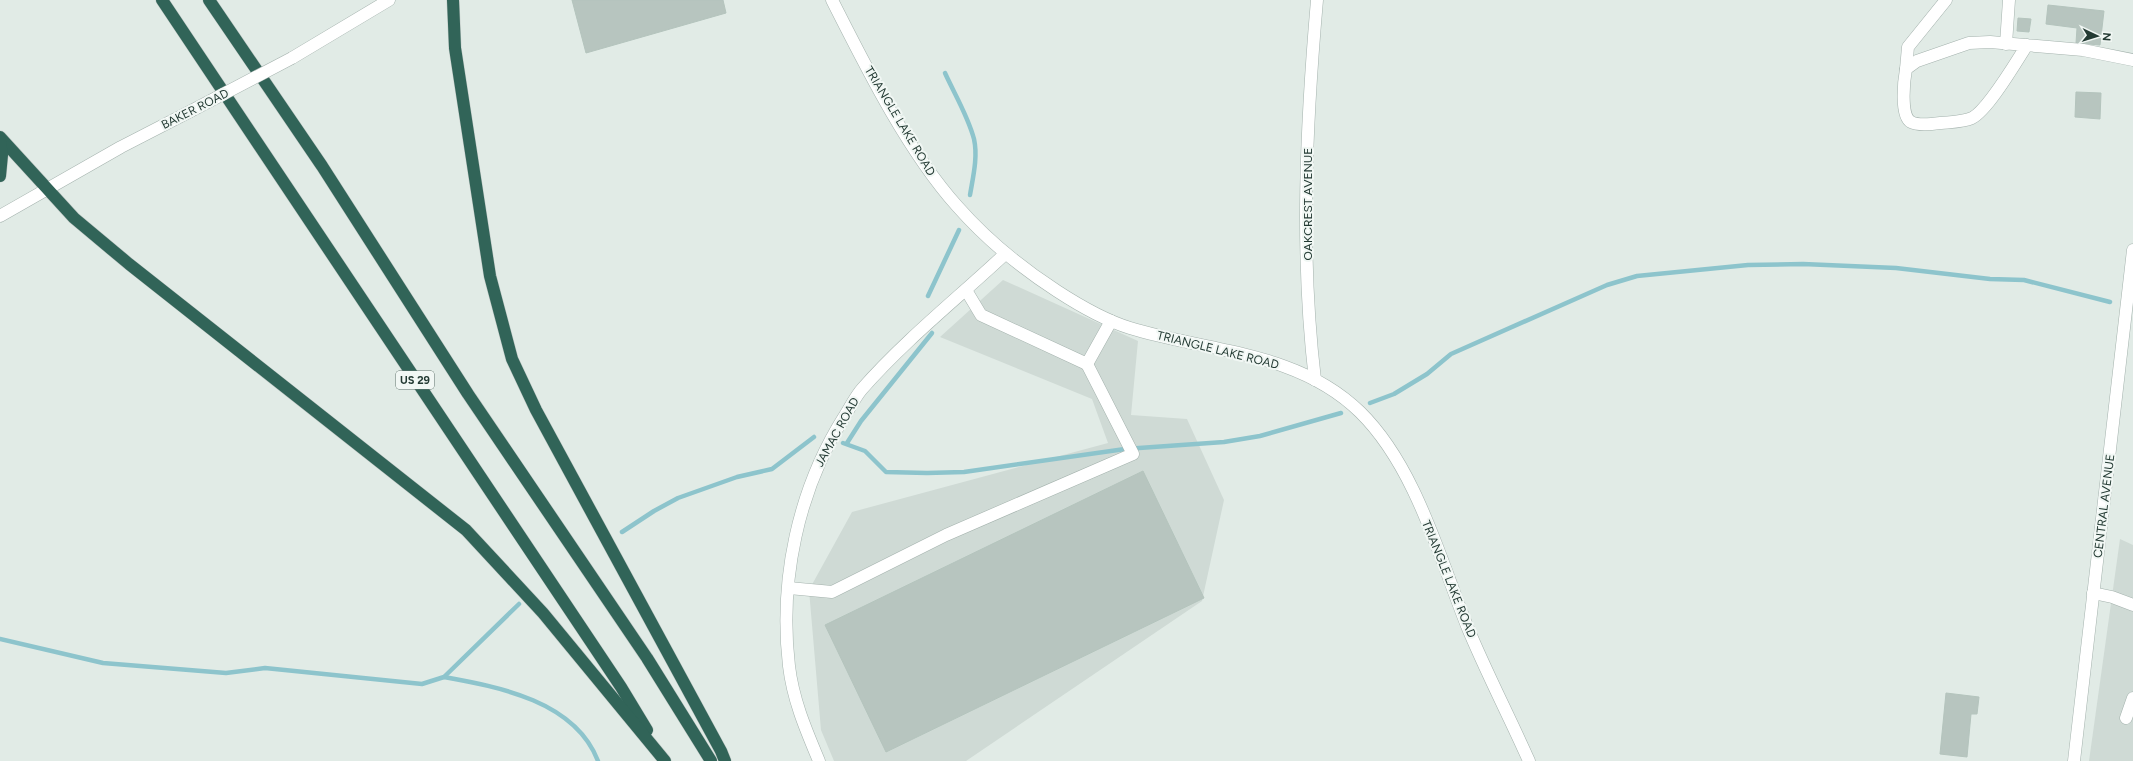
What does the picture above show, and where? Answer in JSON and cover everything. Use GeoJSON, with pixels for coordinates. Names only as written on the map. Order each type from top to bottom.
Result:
{"type":"FeatureCollection","features":[{"type":"Feature","properties":{"kind":"highway","name":"US 29"},"geometry":{"type":"LineString","coordinates":[[162,0],[621,687],[666,761]]}},
{"type":"Feature","properties":{"kind":"highway","name":"US 29"},"geometry":{"type":"LineString","coordinates":[[209,0],[322,166],[468,394],[647,658],[711,761]]}},
{"type":"Feature","properties":{"kind":"highway"},"geometry":{"type":"LineString","coordinates":[[454,0],[456,48],[490,276],[512,359],[536,410],[721,751],[725,761]]}},
{"type":"Feature","properties":{"kind":"highway"},"geometry":{"type":"LineString","coordinates":[[0,137],[74,218],[129,264],[466,530],[543,613],[666,761]]}},
{"type":"Feature","properties":{"kind":"highway"},"geometry":{"type":"LineString","coordinates":[[0,141],[2,155],[0,176]]}},
{"type":"Feature","properties":{"kind":"street","name":"BAKER ROAD"},"geometry":{"type":"LineString","coordinates":[[0,216],[121,147],[292,58],[389,0]]}},
{"type":"Feature","properties":{"kind":"street","name":"TRIANGLE LAKE ROAD"},"geometry":{"type":"LineString","coordinates":[[832,0],[896,119],[924,166],[957,207],[1006,254],[1035,277],[1086,310],[1129,328],[1228,350],[1273,362],[1315,380],[1331,389],[1359,411],[1387,444],[1417,500],[1469,630],[1530,761]]}},
{"type":"Feature","properties":{"kind":"street","name":"OAKCREST AVENUE"},"geometry":{"type":"LineString","coordinates":[[1315,380],[1310,334],[1305,194],[1314,28],[1317,0]]}},
{"type":"Feature","properties":{"kind":"street"},"geometry":{"type":"LineString","coordinates":[[1946,0],[1908,47],[1904,100],[1906,117],[1912,122],[1924,123],[1957,121],[1971,118],[1980,112],[2027,45]]}},
{"type":"Feature","properties":{"kind":"street"},"geometry":{"type":"LineString","coordinates":[[2006,44],[2009,0]]}},
{"type":"Feature","properties":{"kind":"street"},"geometry":{"type":"LineString","coordinates":[[1906,69],[1917,60],[1969,43],[2027,45],[2083,50],[2133,60]]}},
{"type":"Feature","properties":{"kind":"street","name":"CENTRAL AVENUE"},"geometry":{"type":"LineString","coordinates":[[2074,761],[2133,250]]}},
{"type":"Feature","properties":{"kind":"street","name":"JAMAC ROAD"},"geometry":{"type":"LineString","coordinates":[[819,761],[799,713],[790,667],[786,619],[788,588],[798,524],[814,474],[833,435],[861,390],[907,344],[1006,254]]}},
{"type":"Feature","properties":{"kind":"street"},"geometry":{"type":"LineString","coordinates":[[788,588],[832,592],[946,535],[1133,454],[1087,364],[981,315],[966,290]]}},
{"type":"Feature","properties":{"kind":"street"},"geometry":{"type":"LineString","coordinates":[[1087,364],[1111,321]]}},
{"type":"Feature","properties":{"kind":"street"},"geometry":{"type":"LineString","coordinates":[[2094,593],[2112,597],[2133,605]]}},
{"type":"Feature","properties":{"kind":"street"},"geometry":{"type":"LineString","coordinates":[[2126,718],[2133,698]]}},
{"type":"Feature","properties":{"kind":"shaded area"},"geometry":{"type":"Polygon","coordinates":[[[1003,280],[1138,341],[1131,415],[1187,419],[1224,500],[1202,601],[966,761],[834,761],[821,730],[809,590],[852,512],[1108,443],[1092,399],[940,337],[1003,280]]]}},
{"type":"Feature","properties":{"kind":"shaded area"},"geometry":{"type":"Polygon","coordinates":[[[2120,539],[2133,545],[2133,761],[2089,761],[2120,539]]]}},
{"type":"Feature","properties":{"kind":"building"},"geometry":{"type":"Polygon","coordinates":[[[572,0],[723,0],[726,13],[586,53],[572,0]]]}},
{"type":"Feature","properties":{"kind":"building"},"geometry":{"type":"Polygon","coordinates":[[[2048,5],[2104,11],[2100,45],[2076,43],[2077,28],[2046,24],[2048,5]]]}},
{"type":"Feature","properties":{"kind":"building"},"geometry":{"type":"Polygon","coordinates":[[[2018,18],[2031,19],[2029,32],[2017,31],[2018,18]]]}},
{"type":"Feature","properties":{"kind":"building"},"geometry":{"type":"Polygon","coordinates":[[[2076,92],[2101,93],[2100,119],[2075,117],[2076,92]]]}},
{"type":"Feature","properties":{"kind":"building"},"geometry":{"type":"Polygon","coordinates":[[[1143,471],[1204,598],[886,752],[825,625],[1143,471]]]}},
{"type":"Feature","properties":{"kind":"building"},"geometry":{"type":"Polygon","coordinates":[[[1946,693],[1979,697],[1977,714],[1971,714],[1967,757],[1940,754],[1946,693]]]}},
{"type":"Feature","properties":{"kind":"waterway"},"geometry":{"type":"LineString","coordinates":[[945,73],[965,114],[974,139],[975,160],[970,195]]}},
{"type":"Feature","properties":{"kind":"waterway"},"geometry":{"type":"LineString","coordinates":[[928,296],[959,230]]}},
{"type":"Feature","properties":{"kind":"waterway"},"geometry":{"type":"LineString","coordinates":[[1370,403],[1394,394],[1427,374],[1451,354],[1607,285],[1637,276],[1748,265],[1803,264],[1896,268],[1990,279],[2024,280],[2110,302]]}},
{"type":"Feature","properties":{"kind":"waterway"},"geometry":{"type":"LineString","coordinates":[[847,443],[861,421],[932,333]]}},
{"type":"Feature","properties":{"kind":"waterway"},"geometry":{"type":"LineString","coordinates":[[843,443],[865,451],[886,472],[964,472],[1125,449],[1224,442],[1260,436],[1341,413]]}},
{"type":"Feature","properties":{"kind":"waterway"},"geometry":{"type":"LineString","coordinates":[[622,532],[654,511],[678,498],[737,477],[772,469],[814,437]]}},
{"type":"Feature","properties":{"kind":"waterway"},"geometry":{"type":"LineString","coordinates":[[0,639],[103,663],[226,673],[265,668],[422,684],[444,677],[519,604]]}},
{"type":"Feature","properties":{"kind":"waterway"},"geometry":{"type":"LineString","coordinates":[[444,677],[511,692],[533,700],[554,711],[572,724],[587,741],[598,761]]}}]}
